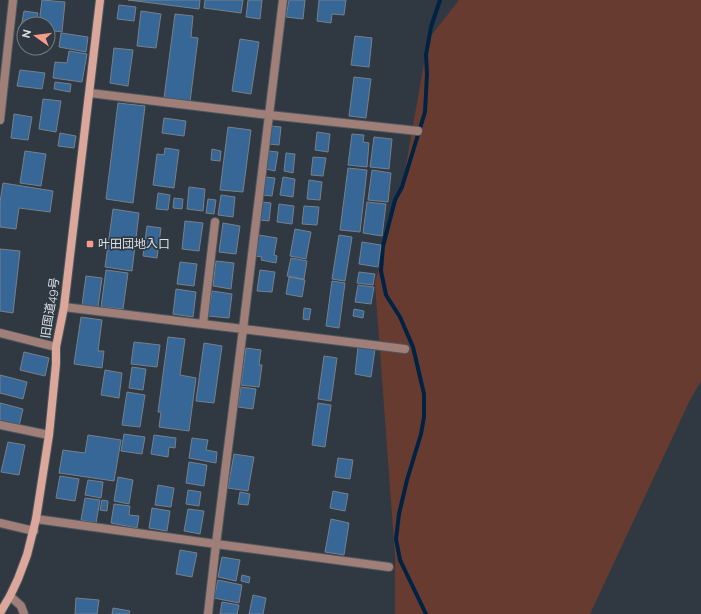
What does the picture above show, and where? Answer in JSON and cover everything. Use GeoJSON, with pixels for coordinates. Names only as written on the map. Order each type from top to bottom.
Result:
{"type":"FeatureCollection","features":[{"type":"Feature","properties":{"kind":"street"},"geometry":{"type":"LineString","coordinates":[[0,120],[13,0]]}},
{"type":"Feature","properties":{"kind":"street","name":"旧国道49号"},"geometry":{"type":"LineString","coordinates":[[0,613],[18,579],[34,531],[50,435],[56,347],[64,307],[100,0]]}},
{"type":"Feature","properties":{"kind":"street"},"geometry":{"type":"LineString","coordinates":[[208,614],[283,0]]}},
{"type":"Feature","properties":{"kind":"street"},"geometry":{"type":"LineString","coordinates":[[90,93],[269,116],[418,131]]}},
{"type":"Feature","properties":{"kind":"street"},"geometry":{"type":"LineString","coordinates":[[203,324],[216,222]]}},
{"type":"Feature","properties":{"kind":"street"},"geometry":{"type":"LineString","coordinates":[[64,307],[405,349]]}},
{"type":"Feature","properties":{"kind":"street"},"geometry":{"type":"LineString","coordinates":[[0,333],[56,347]]}},
{"type":"Feature","properties":{"kind":"street"},"geometry":{"type":"LineString","coordinates":[[0,425],[50,435]]}},
{"type":"Feature","properties":{"kind":"street"},"geometry":{"type":"LineString","coordinates":[[36,519],[389,567]]}},
{"type":"Feature","properties":{"kind":"street"},"geometry":{"type":"LineString","coordinates":[[0,524],[34,531]]}},
{"type":"Feature","properties":{"kind":"street"},"geometry":{"type":"LineString","coordinates":[[10,596],[21,606],[24,614]]}},
{"type":"Feature","properties":{"kind":"shaded area"},"geometry":{"type":"Polygon","coordinates":[[[459,0],[701,0],[701,381],[690,400],[590,614],[395,614],[395,556],[375,283],[405,171],[428,40],[459,0]]]}},
{"type":"Feature","properties":{"kind":"building"},"geometry":{"type":"Polygon","coordinates":[[[42,0],[65,2],[62,32],[56,31],[56,16],[40,16],[42,0]]]}},
{"type":"Feature","properties":{"kind":"building"},"geometry":{"type":"Polygon","coordinates":[[[128,0],[200,0],[199,9],[128,0]]]}},
{"type":"Feature","properties":{"kind":"building"},"geometry":{"type":"Polygon","coordinates":[[[205,0],[243,0],[241,13],[204,8],[205,0]]]}},
{"type":"Feature","properties":{"kind":"building"},"geometry":{"type":"Polygon","coordinates":[[[248,0],[262,0],[260,19],[246,17],[248,0]]]}},
{"type":"Feature","properties":{"kind":"building"},"geometry":{"type":"Polygon","coordinates":[[[289,0],[305,0],[303,19],[286,17],[289,0]]]}},
{"type":"Feature","properties":{"kind":"building"},"geometry":{"type":"Polygon","coordinates":[[[319,0],[346,0],[344,15],[332,14],[331,23],[317,21],[319,0]]]}},
{"type":"Feature","properties":{"kind":"building"},"geometry":{"type":"Polygon","coordinates":[[[119,5],[136,7],[134,21],[117,19],[119,5]]]}},
{"type":"Feature","properties":{"kind":"building"},"geometry":{"type":"Polygon","coordinates":[[[24,11],[38,13],[37,16],[23,16],[24,11]]]}},
{"type":"Feature","properties":{"kind":"building"},"geometry":{"type":"Polygon","coordinates":[[[141,11],[161,14],[156,48],[137,46],[141,11]]]}},
{"type":"Feature","properties":{"kind":"building"},"geometry":{"type":"Polygon","coordinates":[[[175,14],[193,16],[191,37],[198,38],[190,102],[164,98],[175,14]]]}},
{"type":"Feature","properties":{"kind":"building"},"geometry":{"type":"Polygon","coordinates":[[[61,33],[88,37],[86,52],[59,47],[61,33]]]}},
{"type":"Feature","properties":{"kind":"building"},"geometry":{"type":"Polygon","coordinates":[[[355,36],[372,38],[369,67],[351,65],[355,36]]]}},
{"type":"Feature","properties":{"kind":"building"},"geometry":{"type":"Polygon","coordinates":[[[240,39],[259,42],[251,94],[232,91],[240,39]]]}},
{"type":"Feature","properties":{"kind":"building"},"geometry":{"type":"Polygon","coordinates":[[[114,48],[133,50],[128,86],[110,83],[114,48]]]}},
{"type":"Feature","properties":{"kind":"building"},"geometry":{"type":"Polygon","coordinates":[[[69,51],[87,54],[82,82],[53,78],[55,62],[67,63],[69,51]]]}},
{"type":"Feature","properties":{"kind":"building"},"geometry":{"type":"Polygon","coordinates":[[[20,70],[45,73],[42,89],[17,86],[20,70]]]}},
{"type":"Feature","properties":{"kind":"building"},"geometry":{"type":"Polygon","coordinates":[[[354,77],[371,79],[366,118],[349,116],[354,77]]]}},
{"type":"Feature","properties":{"kind":"building"},"geometry":{"type":"Polygon","coordinates":[[[55,82],[71,84],[70,92],[54,89],[55,82]]]}},
{"type":"Feature","properties":{"kind":"building"},"geometry":{"type":"Polygon","coordinates":[[[43,99],[61,101],[56,132],[39,129],[43,99]]]}},
{"type":"Feature","properties":{"kind":"building"},"geometry":{"type":"Polygon","coordinates":[[[118,103],[145,106],[133,203],[106,199],[118,103]]]}},
{"type":"Feature","properties":{"kind":"building"},"geometry":{"type":"Polygon","coordinates":[[[14,114],[32,117],[28,140],[11,138],[14,114]]]}},
{"type":"Feature","properties":{"kind":"building"},"geometry":{"type":"Polygon","coordinates":[[[164,118],[186,121],[184,136],[162,133],[164,118]]]}},
{"type":"Feature","properties":{"kind":"building"},"geometry":{"type":"Polygon","coordinates":[[[271,126],[281,127],[279,145],[269,144],[271,126]]]}},
{"type":"Feature","properties":{"kind":"building"},"geometry":{"type":"Polygon","coordinates":[[[228,127],[251,130],[243,192],[220,190],[228,127]]]}},
{"type":"Feature","properties":{"kind":"building"},"geometry":{"type":"Polygon","coordinates":[[[317,132],[330,134],[328,152],[315,150],[317,132]]]}},
{"type":"Feature","properties":{"kind":"building"},"geometry":{"type":"Polygon","coordinates":[[[60,133],[76,136],[74,148],[58,146],[60,133]]]}},
{"type":"Feature","properties":{"kind":"building"},"geometry":{"type":"Polygon","coordinates":[[[352,134],[364,135],[363,142],[369,143],[367,167],[348,165],[352,134]]]}},
{"type":"Feature","properties":{"kind":"building"},"geometry":{"type":"Polygon","coordinates":[[[374,137],[392,139],[389,169],[370,167],[374,137]]]}},
{"type":"Feature","properties":{"kind":"building"},"geometry":{"type":"Polygon","coordinates":[[[165,148],[179,150],[174,188],[153,185],[157,154],[164,155],[165,148]]]}},
{"type":"Feature","properties":{"kind":"building"},"geometry":{"type":"Polygon","coordinates":[[[212,149],[221,151],[220,161],[211,160],[212,149]]]}},
{"type":"Feature","properties":{"kind":"building"},"geometry":{"type":"Polygon","coordinates":[[[25,151],[46,154],[41,186],[20,183],[25,151]]]}},
{"type":"Feature","properties":{"kind":"building"},"geometry":{"type":"Polygon","coordinates":[[[268,151],[278,152],[275,171],[266,169],[268,151]]]}},
{"type":"Feature","properties":{"kind":"building"},"geometry":{"type":"Polygon","coordinates":[[[286,153],[295,154],[293,173],[284,171],[286,153]]]}},
{"type":"Feature","properties":{"kind":"building"},"geometry":{"type":"Polygon","coordinates":[[[313,157],[326,158],[323,176],[311,175],[313,157]]]}},
{"type":"Feature","properties":{"kind":"building"},"geometry":{"type":"Polygon","coordinates":[[[348,168],[367,170],[360,232],[340,230],[348,168]]]}},
{"type":"Feature","properties":{"kind":"building"},"geometry":{"type":"Polygon","coordinates":[[[372,170],[391,173],[388,202],[368,200],[372,170]]]}},
{"type":"Feature","properties":{"kind":"building"},"geometry":{"type":"Polygon","coordinates":[[[265,177],[275,178],[272,196],[263,195],[265,177]]]}},
{"type":"Feature","properties":{"kind":"building"},"geometry":{"type":"Polygon","coordinates":[[[283,177],[295,179],[293,197],[280,195],[283,177]]]}},
{"type":"Feature","properties":{"kind":"building"},"geometry":{"type":"Polygon","coordinates":[[[309,180],[322,182],[320,200],[307,199],[309,180]]]}},
{"type":"Feature","properties":{"kind":"building"},"geometry":{"type":"Polygon","coordinates":[[[3,183],[53,191],[50,212],[19,208],[16,229],[0,227],[0,202],[3,183]]]}},
{"type":"Feature","properties":{"kind":"building"},"geometry":{"type":"Polygon","coordinates":[[[189,187],[205,189],[203,211],[187,209],[189,187]]]}},
{"type":"Feature","properties":{"kind":"building"},"geometry":{"type":"Polygon","coordinates":[[[158,193],[170,195],[168,210],[156,209],[158,193]]]}},
{"type":"Feature","properties":{"kind":"building"},"geometry":{"type":"Polygon","coordinates":[[[221,195],[235,197],[233,217],[218,215],[221,195]]]}},
{"type":"Feature","properties":{"kind":"building"},"geometry":{"type":"Polygon","coordinates":[[[174,198],[183,199],[182,209],[173,208],[174,198]]]}},
{"type":"Feature","properties":{"kind":"building"},"geometry":{"type":"Polygon","coordinates":[[[208,199],[216,200],[214,214],[206,213],[208,199]]]}},
{"type":"Feature","properties":{"kind":"building"},"geometry":{"type":"Polygon","coordinates":[[[262,202],[271,203],[269,221],[260,220],[262,202]]]}},
{"type":"Feature","properties":{"kind":"building"},"geometry":{"type":"Polygon","coordinates":[[[367,202],[386,204],[382,236],[363,233],[367,202]]]}},
{"type":"Feature","properties":{"kind":"building"},"geometry":{"type":"Polygon","coordinates":[[[279,204],[294,206],[292,224],[277,222],[279,204]]]}},
{"type":"Feature","properties":{"kind":"building"},"geometry":{"type":"Polygon","coordinates":[[[304,206],[319,207],[317,225],[302,224],[304,206]]]}},
{"type":"Feature","properties":{"kind":"building"},"geometry":{"type":"Polygon","coordinates":[[[113,209],[139,213],[132,271],[105,267],[113,209]]]}},
{"type":"Feature","properties":{"kind":"building"},"geometry":{"type":"Polygon","coordinates":[[[185,221],[203,223],[199,251],[182,249],[185,221]]]}},
{"type":"Feature","properties":{"kind":"building"},"geometry":{"type":"Polygon","coordinates":[[[223,223],[240,226],[236,254],[219,252],[223,223]]]}},
{"type":"Feature","properties":{"kind":"building"},"geometry":{"type":"Polygon","coordinates":[[[147,226],[161,228],[157,258],[143,256],[147,226]]]}},
{"type":"Feature","properties":{"kind":"building"},"geometry":{"type":"Polygon","coordinates":[[[295,229],[311,232],[306,259],[290,256],[295,229]]]}},
{"type":"Feature","properties":{"kind":"building"},"geometry":{"type":"Polygon","coordinates":[[[259,235],[277,238],[274,255],[277,256],[276,263],[261,260],[262,257],[255,256],[259,235]]]}},
{"type":"Feature","properties":{"kind":"building"},"geometry":{"type":"Polygon","coordinates":[[[339,235],[352,237],[345,281],[332,279],[339,235]]]}},
{"type":"Feature","properties":{"kind":"building"},"geometry":{"type":"Polygon","coordinates":[[[362,242],[381,245],[378,267],[359,264],[362,242]]]}},
{"type":"Feature","properties":{"kind":"building"},"geometry":{"type":"Polygon","coordinates":[[[0,249],[20,251],[13,313],[0,311],[0,249]]]}},
{"type":"Feature","properties":{"kind":"building"},"geometry":{"type":"Polygon","coordinates":[[[291,258],[307,261],[304,279],[287,276],[291,258]]]}},
{"type":"Feature","properties":{"kind":"building"},"geometry":{"type":"Polygon","coordinates":[[[216,261],[234,263],[231,289],[213,286],[216,261]]]}},
{"type":"Feature","properties":{"kind":"building"},"geometry":{"type":"Polygon","coordinates":[[[180,262],[197,264],[194,286],[177,284],[180,262]]]}},
{"type":"Feature","properties":{"kind":"building"},"geometry":{"type":"Polygon","coordinates":[[[106,270],[128,273],[123,309],[101,307],[106,270]]]}},
{"type":"Feature","properties":{"kind":"building"},"geometry":{"type":"Polygon","coordinates":[[[260,270],[275,272],[272,292],[257,291],[260,270]]]}},
{"type":"Feature","properties":{"kind":"building"},"geometry":{"type":"Polygon","coordinates":[[[359,272],[375,274],[373,285],[357,283],[359,272]]]}},
{"type":"Feature","properties":{"kind":"building"},"geometry":{"type":"Polygon","coordinates":[[[86,276],[102,278],[98,307],[82,305],[86,276]]]}},
{"type":"Feature","properties":{"kind":"building"},"geometry":{"type":"Polygon","coordinates":[[[289,277],[305,280],[302,297],[286,294],[289,277]]]}},
{"type":"Feature","properties":{"kind":"building"},"geometry":{"type":"Polygon","coordinates":[[[332,281],[345,283],[339,328],[326,326],[332,281]]]}},
{"type":"Feature","properties":{"kind":"building"},"geometry":{"type":"Polygon","coordinates":[[[358,285],[374,287],[371,304],[355,302],[358,285]]]}},
{"type":"Feature","properties":{"kind":"building"},"geometry":{"type":"Polygon","coordinates":[[[176,289],[196,292],[193,317],[173,314],[176,289]]]}},
{"type":"Feature","properties":{"kind":"building"},"geometry":{"type":"Polygon","coordinates":[[[212,291],[232,294],[229,318],[208,316],[212,291]]]}},
{"type":"Feature","properties":{"kind":"building"},"geometry":{"type":"Polygon","coordinates":[[[304,308],[311,309],[309,320],[303,319],[304,308]]]}},
{"type":"Feature","properties":{"kind":"building"},"geometry":{"type":"Polygon","coordinates":[[[354,309],[364,311],[363,318],[353,316],[354,309]]]}},
{"type":"Feature","properties":{"kind":"building"},"geometry":{"type":"Polygon","coordinates":[[[81,317],[102,320],[98,351],[104,351],[102,368],[74,364],[81,317]]]}},
{"type":"Feature","properties":{"kind":"building"},"geometry":{"type":"Polygon","coordinates":[[[168,337],[185,339],[180,375],[196,378],[189,431],[159,427],[161,412],[158,412],[168,337]]]}},
{"type":"Feature","properties":{"kind":"building"},"geometry":{"type":"Polygon","coordinates":[[[134,342],[160,345],[157,367],[131,364],[134,342]]]}},
{"type":"Feature","properties":{"kind":"building"},"geometry":{"type":"Polygon","coordinates":[[[204,343],[222,346],[214,403],[196,401],[204,343]]]}},
{"type":"Feature","properties":{"kind":"building"},"geometry":{"type":"Polygon","coordinates":[[[358,347],[375,349],[371,377],[355,374],[358,347]]]}},
{"type":"Feature","properties":{"kind":"building"},"geometry":{"type":"Polygon","coordinates":[[[246,348],[261,350],[259,365],[262,365],[259,387],[241,385],[246,348]]]}},
{"type":"Feature","properties":{"kind":"building"},"geometry":{"type":"Polygon","coordinates":[[[24,352],[49,358],[45,376],[20,370],[24,352]]]}},
{"type":"Feature","properties":{"kind":"building"},"geometry":{"type":"Polygon","coordinates":[[[324,356],[337,358],[331,401],[318,399],[324,356]]]}},
{"type":"Feature","properties":{"kind":"building"},"geometry":{"type":"Polygon","coordinates":[[[132,367],[146,369],[143,390],[129,388],[132,367]]]}},
{"type":"Feature","properties":{"kind":"building"},"geometry":{"type":"Polygon","coordinates":[[[105,370],[122,373],[119,398],[101,395],[105,370]]]}},
{"type":"Feature","properties":{"kind":"building"},"geometry":{"type":"Polygon","coordinates":[[[0,375],[27,382],[23,399],[0,393],[0,375]]]}},
{"type":"Feature","properties":{"kind":"building"},"geometry":{"type":"Polygon","coordinates":[[[241,387],[256,389],[253,409],[238,407],[241,387]]]}},
{"type":"Feature","properties":{"kind":"building"},"geometry":{"type":"Polygon","coordinates":[[[127,392],[145,395],[140,427],[122,425],[127,392]]]}},
{"type":"Feature","properties":{"kind":"building"},"geometry":{"type":"Polygon","coordinates":[[[0,403],[23,409],[19,426],[0,421],[0,403]]]}},
{"type":"Feature","properties":{"kind":"building"},"geometry":{"type":"Polygon","coordinates":[[[318,403],[331,405],[325,447],[312,445],[318,403]]]}},
{"type":"Feature","properties":{"kind":"building"},"geometry":{"type":"Polygon","coordinates":[[[124,434],[145,437],[142,454],[121,451],[124,434]]]}},
{"type":"Feature","properties":{"kind":"building"},"geometry":{"type":"Polygon","coordinates":[[[88,435],[121,440],[114,481],[59,473],[63,450],[85,453],[88,435]]]}},
{"type":"Feature","properties":{"kind":"building"},"geometry":{"type":"Polygon","coordinates":[[[154,435],[176,438],[175,448],[169,447],[168,457],[151,454],[154,435]]]}},
{"type":"Feature","properties":{"kind":"building"},"geometry":{"type":"Polygon","coordinates":[[[192,438],[208,440],[206,450],[217,452],[216,463],[189,458],[192,438]]]}},
{"type":"Feature","properties":{"kind":"building"},"geometry":{"type":"Polygon","coordinates":[[[8,442],[25,445],[19,475],[1,472],[8,442]]]}},
{"type":"Feature","properties":{"kind":"building"},"geometry":{"type":"Polygon","coordinates":[[[234,454],[254,457],[248,491],[228,488],[234,454]]]}},
{"type":"Feature","properties":{"kind":"building"},"geometry":{"type":"Polygon","coordinates":[[[338,458],[353,460],[350,479],[335,477],[338,458]]]}},
{"type":"Feature","properties":{"kind":"building"},"geometry":{"type":"Polygon","coordinates":[[[189,462],[207,465],[204,486],[186,483],[189,462]]]}},
{"type":"Feature","properties":{"kind":"building"},"geometry":{"type":"Polygon","coordinates":[[[60,476],[79,479],[75,501],[56,498],[60,476]]]}},
{"type":"Feature","properties":{"kind":"building"},"geometry":{"type":"Polygon","coordinates":[[[118,477],[133,480],[129,504],[114,501],[118,477]]]}},
{"type":"Feature","properties":{"kind":"building"},"geometry":{"type":"Polygon","coordinates":[[[88,480],[103,482],[101,498],[85,495],[88,480]]]}},
{"type":"Feature","properties":{"kind":"building"},"geometry":{"type":"Polygon","coordinates":[[[158,485],[174,488],[171,507],[155,505],[158,485]]]}},
{"type":"Feature","properties":{"kind":"building"},"geometry":{"type":"Polygon","coordinates":[[[188,490],[201,492],[199,506],[186,504],[188,490]]]}},
{"type":"Feature","properties":{"kind":"building"},"geometry":{"type":"Polygon","coordinates":[[[333,491],[348,494],[345,511],[330,508],[333,491]]]}},
{"type":"Feature","properties":{"kind":"building"},"geometry":{"type":"Polygon","coordinates":[[[240,492],[250,494],[248,505],[238,504],[240,492]]]}},
{"type":"Feature","properties":{"kind":"building"},"geometry":{"type":"Polygon","coordinates":[[[85,498],[100,500],[96,523],[81,520],[85,498]]]}},
{"type":"Feature","properties":{"kind":"building"},"geometry":{"type":"Polygon","coordinates":[[[102,500],[108,501],[107,511],[100,510],[102,500]]]}},
{"type":"Feature","properties":{"kind":"building"},"geometry":{"type":"Polygon","coordinates":[[[114,504],[130,506],[129,515],[139,516],[137,528],[111,523],[114,504]]]}},
{"type":"Feature","properties":{"kind":"building"},"geometry":{"type":"Polygon","coordinates":[[[152,508],[170,511],[167,531],[149,528],[152,508]]]}},
{"type":"Feature","properties":{"kind":"building"},"geometry":{"type":"Polygon","coordinates":[[[188,509],[204,511],[200,534],[184,531],[188,509]]]}},
{"type":"Feature","properties":{"kind":"building"},"geometry":{"type":"Polygon","coordinates":[[[331,519],[349,523],[344,555],[325,552],[331,519]]]}},
{"type":"Feature","properties":{"kind":"building"},"geometry":{"type":"Polygon","coordinates":[[[180,550],[197,553],[192,577],[176,574],[180,550]]]}},
{"type":"Feature","properties":{"kind":"building"},"geometry":{"type":"Polygon","coordinates":[[[222,557],[240,560],[236,581],[218,577],[222,557]]]}},
{"type":"Feature","properties":{"kind":"building"},"geometry":{"type":"Polygon","coordinates":[[[242,575],[250,577],[249,583],[241,581],[242,575]]]}},
{"type":"Feature","properties":{"kind":"building"},"geometry":{"type":"Polygon","coordinates":[[[218,580],[242,585],[239,603],[214,598],[218,580]]]}},
{"type":"Feature","properties":{"kind":"building"},"geometry":{"type":"Polygon","coordinates":[[[253,595],[266,598],[263,614],[249,614],[253,595]]]}},
{"type":"Feature","properties":{"kind":"building"},"geometry":{"type":"Polygon","coordinates":[[[76,598],[99,600],[97,614],[75,614],[76,598]]]}},
{"type":"Feature","properties":{"kind":"building"},"geometry":{"type":"Polygon","coordinates":[[[222,602],[239,605],[237,614],[220,614],[222,602]]]}},
{"type":"Feature","properties":{"kind":"building"},"geometry":{"type":"Polygon","coordinates":[[[113,608],[130,611],[129,614],[112,614],[113,608]]]}},
{"type":"Feature","properties":{"kind":"waterway"},"geometry":{"type":"LineString","coordinates":[[426,614],[400,560],[396,539],[399,514],[407,480],[421,434],[424,417],[424,394],[413,347],[400,317],[386,295],[381,271],[383,246],[395,200],[402,187],[425,112],[427,74],[426,55],[431,27],[440,0]]}},
{"type":"Feature","properties":{"kind":"place","name":"叶田団地入口"},"geometry":{"type":"Point","coordinates":[90,244]}}]}
